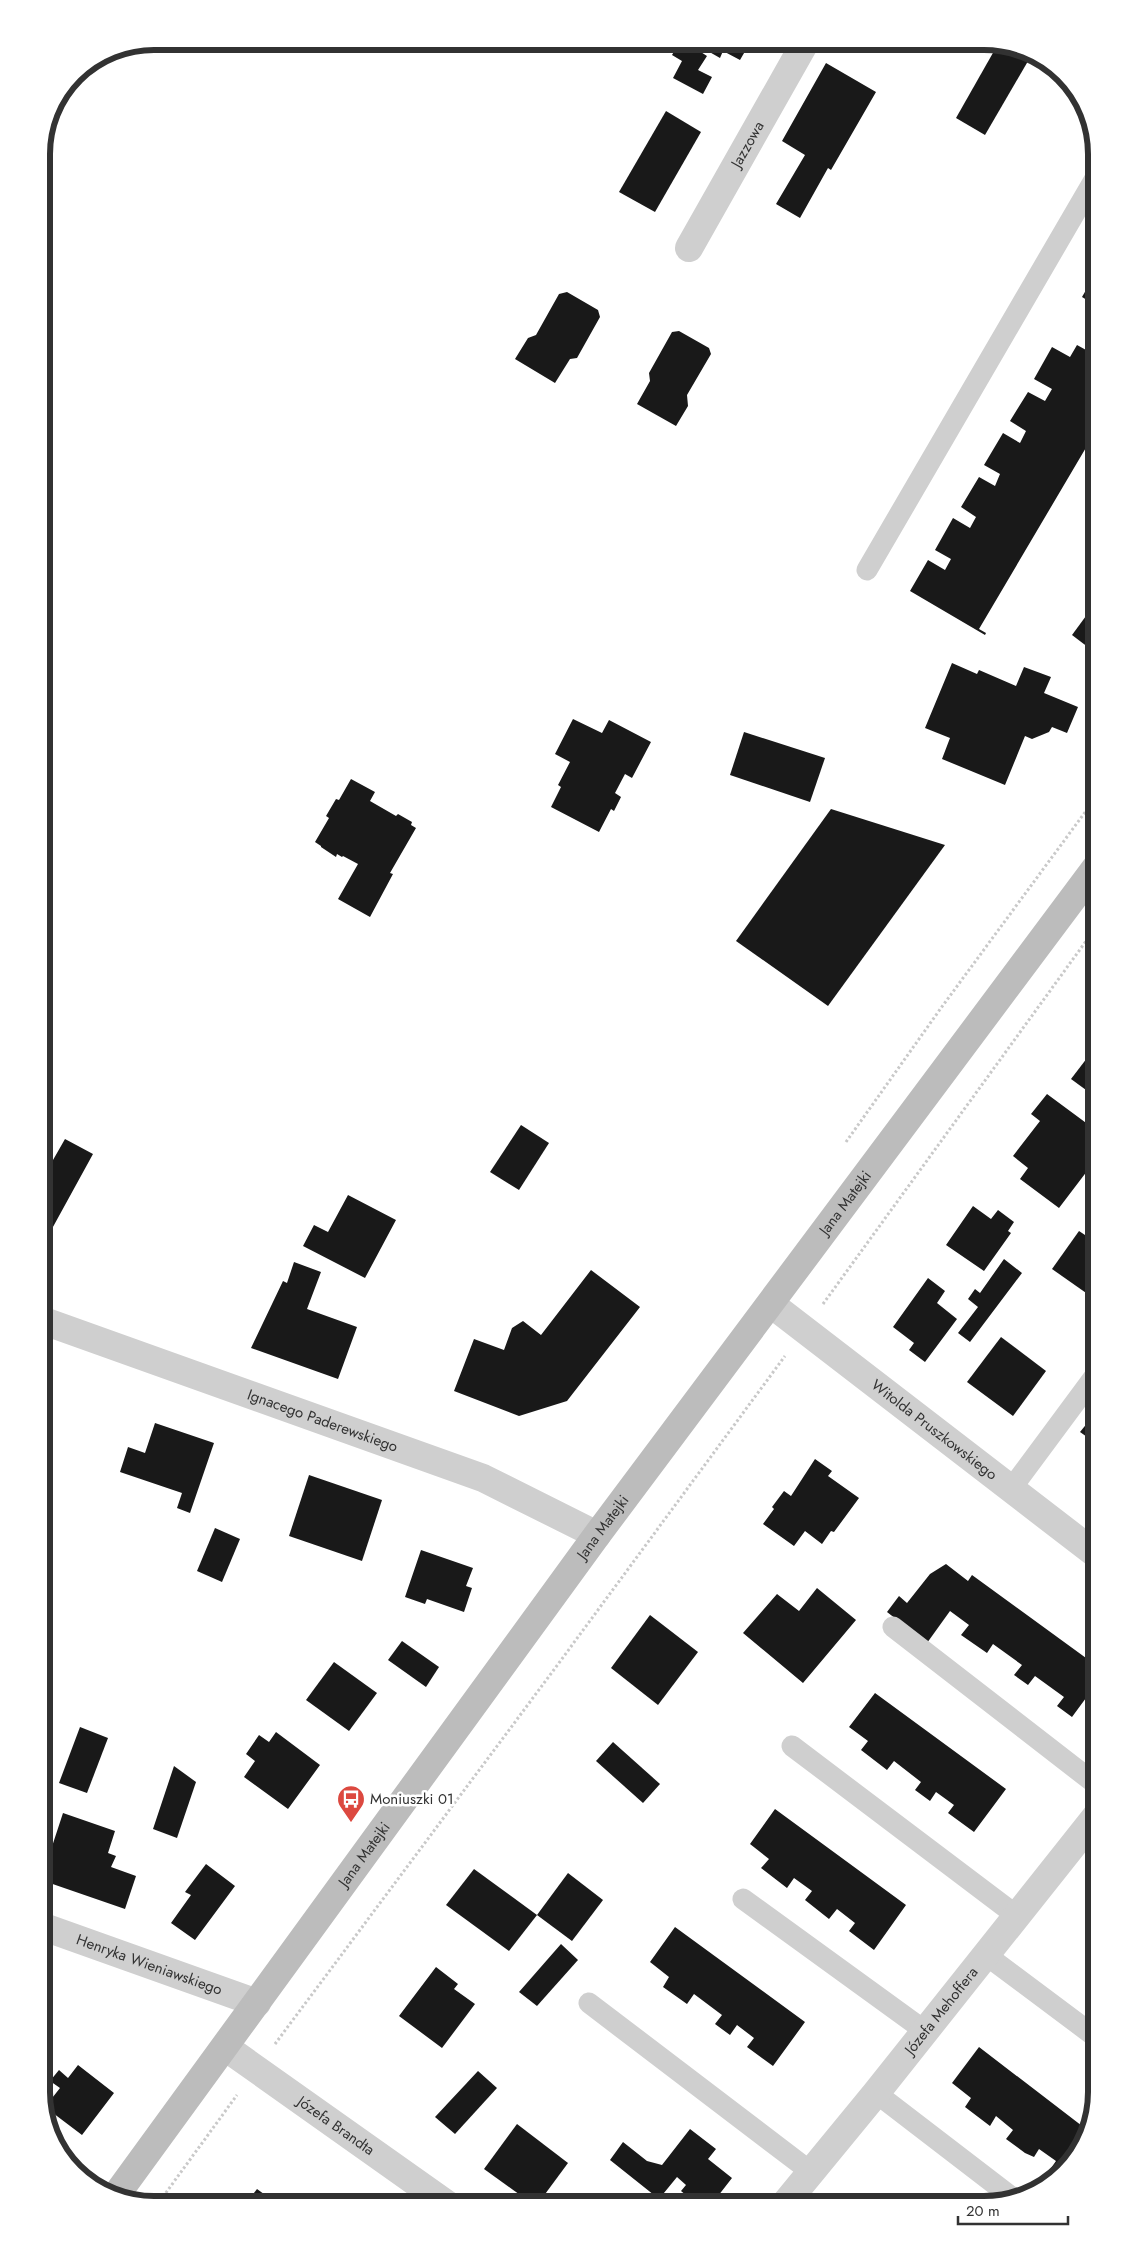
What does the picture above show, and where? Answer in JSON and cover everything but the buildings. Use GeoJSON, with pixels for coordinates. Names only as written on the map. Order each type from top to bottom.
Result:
{"type":"FeatureCollection","features":[{"type":"Feature","properties":{"kind":"street","name":"Jazzowa"},"geometry":{"type":"LineString","coordinates":[[689,248],[801,50]]}},
{"type":"Feature","properties":{"kind":"street","name":"Jana Matejki"},"geometry":{"type":"LineString","coordinates":[[120,2190],[597,1535],[1088,878]]}},
{"type":"Feature","properties":{"kind":"street","name":"Witolda Pruszkowskiego"},"geometry":{"type":"LineString","coordinates":[[771,1304],[1088,1548]]}},
{"type":"Feature","properties":{"kind":"street","name":"Ignacego Paderewskiego"},"geometry":{"type":"LineString","coordinates":[[50,1323],[483,1478],[597,1535]]}},
{"type":"Feature","properties":{"kind":"street","name":"Józefa Mehoffera"},"geometry":{"type":"LineString","coordinates":[[791,2196],[876,2093],[1088,1826]]}},
{"type":"Feature","properties":{"kind":"street","name":"Henryka Wieniawskiego"},"geometry":{"type":"LineString","coordinates":[[50,1929],[257,2003]]}},
{"type":"Feature","properties":{"kind":"street","name":"Józefa Brandta"},"geometry":{"type":"LineString","coordinates":[[225,2047],[435,2196]]}},
{"type":"Feature","properties":{"kind":"lane"},"geometry":{"type":"LineString","coordinates":[[867,570],[1088,190]]}},
{"type":"Feature","properties":{"kind":"lane"},"geometry":{"type":"LineString","coordinates":[[1011,1489],[1088,1385]]}},
{"type":"Feature","properties":{"kind":"lane"},"geometry":{"type":"LineString","coordinates":[[893,1627],[1088,1778]]}},
{"type":"Feature","properties":{"kind":"lane"},"geometry":{"type":"LineString","coordinates":[[792,1746],[1017,1916]]}},
{"type":"Feature","properties":{"kind":"lane"},"geometry":{"type":"LineString","coordinates":[[743,1899],[925,2031]]}},
{"type":"Feature","properties":{"kind":"lane"},"geometry":{"type":"LineString","coordinates":[[986,1955],[1088,2031]]}},
{"type":"Feature","properties":{"kind":"lane"},"geometry":{"type":"LineString","coordinates":[[589,2003],[811,2172]]}},
{"type":"Feature","properties":{"kind":"lane"},"geometry":{"type":"LineString","coordinates":[[876,2093],[1007,2193]]}},
{"type":"Feature","properties":{"kind":"path"},"geometry":{"type":"LineString","coordinates":[[941,1008],[1088,808]]}},
{"type":"Feature","properties":{"kind":"path"},"geometry":{"type":"LineString","coordinates":[[163,2196],[548,1679],[1088,938]]}},
{"type":"Feature","properties":{"kind":"place","name":"Moniuszki 01"},"geometry":{"type":"Point","coordinates":[351,1823]}}]}
